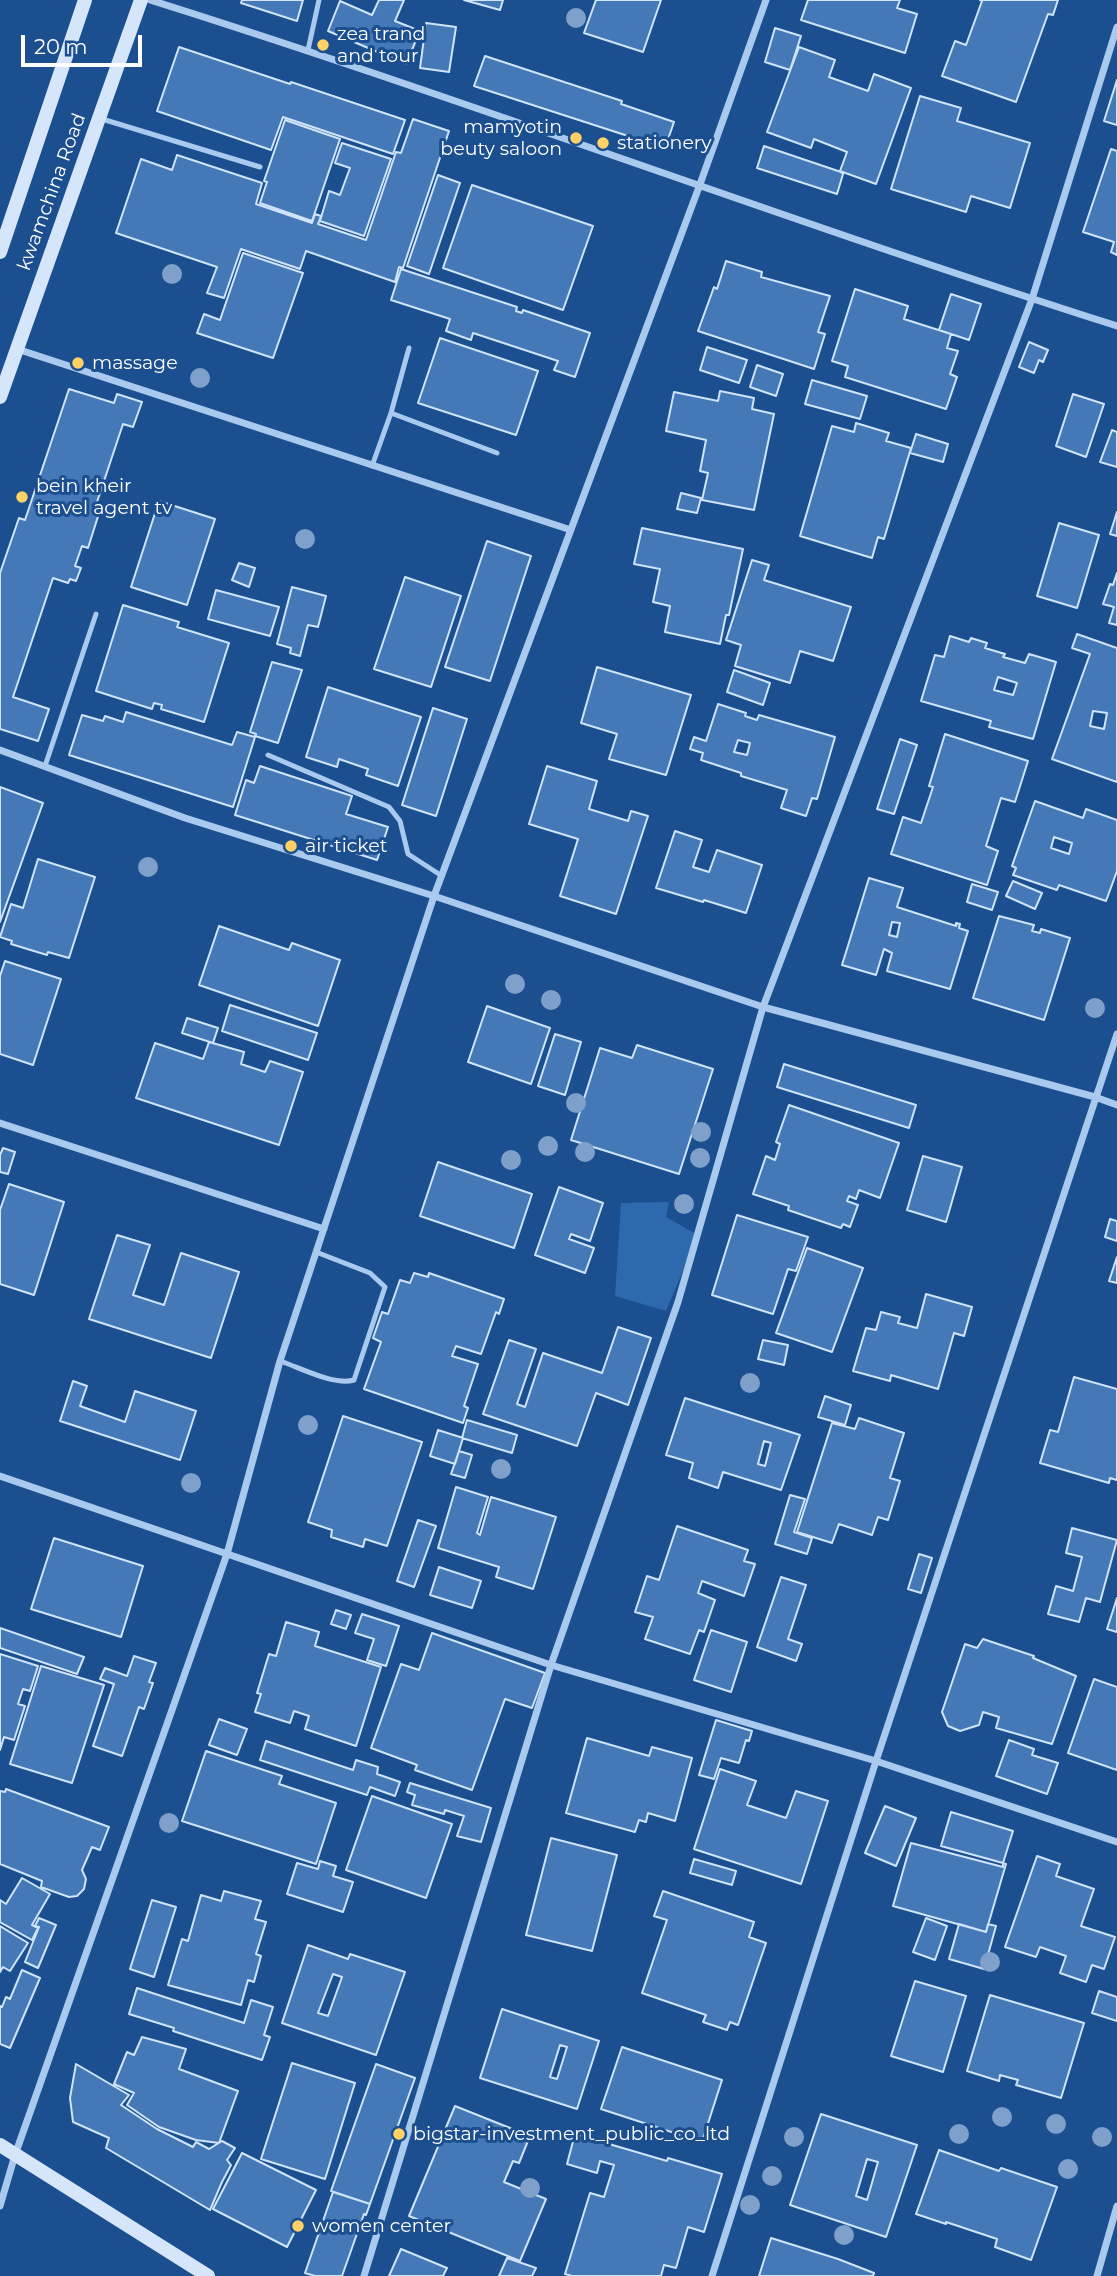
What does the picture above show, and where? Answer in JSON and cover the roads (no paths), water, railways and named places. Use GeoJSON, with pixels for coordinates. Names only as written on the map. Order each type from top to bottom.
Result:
{"type":"FeatureCollection","features":[{"type":"Feature","properties":{"kind":"main road","name":"kwamchina Road"},"geometry":{"type":"LineString","coordinates":[[0,252],[85,0]]}},
{"type":"Feature","properties":{"kind":"main road","name":"kwamchina Road"},"geometry":{"type":"LineString","coordinates":[[0,397],[141,0]]}},
{"type":"Feature","properties":{"kind":"main road"},"geometry":{"type":"LineString","coordinates":[[0,2145],[208,2276]]}},
{"type":"Feature","properties":{"kind":"street"},"geometry":{"type":"LineString","coordinates":[[150,0],[308,50],[699,187],[1117,326]]}},
{"type":"Feature","properties":{"kind":"street"},"geometry":{"type":"LineString","coordinates":[[0,2206],[15,2155],[227,1554],[280,1360],[434,896],[699,187],[766,0]]}},
{"type":"Feature","properties":{"kind":"street"},"geometry":{"type":"LineString","coordinates":[[363,2276],[551,1665],[678,1302],[763,1007],[1032,299],[1117,27]]}},
{"type":"Feature","properties":{"kind":"street"},"geometry":{"type":"LineString","coordinates":[[17,348],[571,530]]}},
{"type":"Feature","properties":{"kind":"street"},"geometry":{"type":"LineString","coordinates":[[0,750],[185,818],[434,896],[763,1007],[1117,1105]]}},
{"type":"Feature","properties":{"kind":"street"},"geometry":{"type":"LineString","coordinates":[[712,2276],[876,1761],[1117,1034]]}},
{"type":"Feature","properties":{"kind":"street"},"geometry":{"type":"LineString","coordinates":[[0,1123],[324,1229]]}},
{"type":"Feature","properties":{"kind":"street"},"geometry":{"type":"LineString","coordinates":[[0,1476],[551,1665],[876,1761],[1117,1842]]}},
{"type":"Feature","properties":{"kind":"street"},"geometry":{"type":"LineString","coordinates":[[1097,2276],[1117,2206]]}},
{"type":"Feature","properties":{"kind":"lane"},"geometry":{"type":"LineString","coordinates":[[308,50],[319,0]]}},
{"type":"Feature","properties":{"kind":"lane"},"geometry":{"type":"LineString","coordinates":[[99,118],[260,167]]}},
{"type":"Feature","properties":{"kind":"lane"},"geometry":{"type":"LineString","coordinates":[[372,466],[391,413],[409,348]]}},
{"type":"Feature","properties":{"kind":"lane"},"geometry":{"type":"LineString","coordinates":[[391,413],[498,453]]}},
{"type":"Feature","properties":{"kind":"lane"},"geometry":{"type":"LineString","coordinates":[[45,766],[96,614]]}},
{"type":"Feature","properties":{"kind":"lane"},"geometry":{"type":"LineString","coordinates":[[268,755],[389,807],[400,821],[408,854],[442,876]]}},
{"type":"Feature","properties":{"kind":"lane"},"geometry":{"type":"LineString","coordinates":[[280,1360],[344,1383],[354,1380],[359,1367],[385,1287],[370,1273],[316,1252]]}},
{"type":"Feature","properties":{"kind":"place","name":"zea trand and tour"},"geometry":{"type":"Point","coordinates":[323,45]}},
{"type":"Feature","properties":{"kind":"place","name":"mamyotin beuty saloon"},"geometry":{"type":"Point","coordinates":[576,138]}},
{"type":"Feature","properties":{"kind":"place","name":"stationery"},"geometry":{"type":"Point","coordinates":[603,143]}},
{"type":"Feature","properties":{"kind":"place","name":"massage"},"geometry":{"type":"Point","coordinates":[78,363]}},
{"type":"Feature","properties":{"kind":"place","name":"bein kheir travel agent tv"},"geometry":{"type":"Point","coordinates":[22,497]}},
{"type":"Feature","properties":{"kind":"place","name":"air ticket"},"geometry":{"type":"Point","coordinates":[291,846]}},
{"type":"Feature","properties":{"kind":"place","name":"bigstar-investment_public_co_ltd"},"geometry":{"type":"Point","coordinates":[399,2134]}},
{"type":"Feature","properties":{"kind":"place","name":"women center"},"geometry":{"type":"Point","coordinates":[298,2226]}}]}
